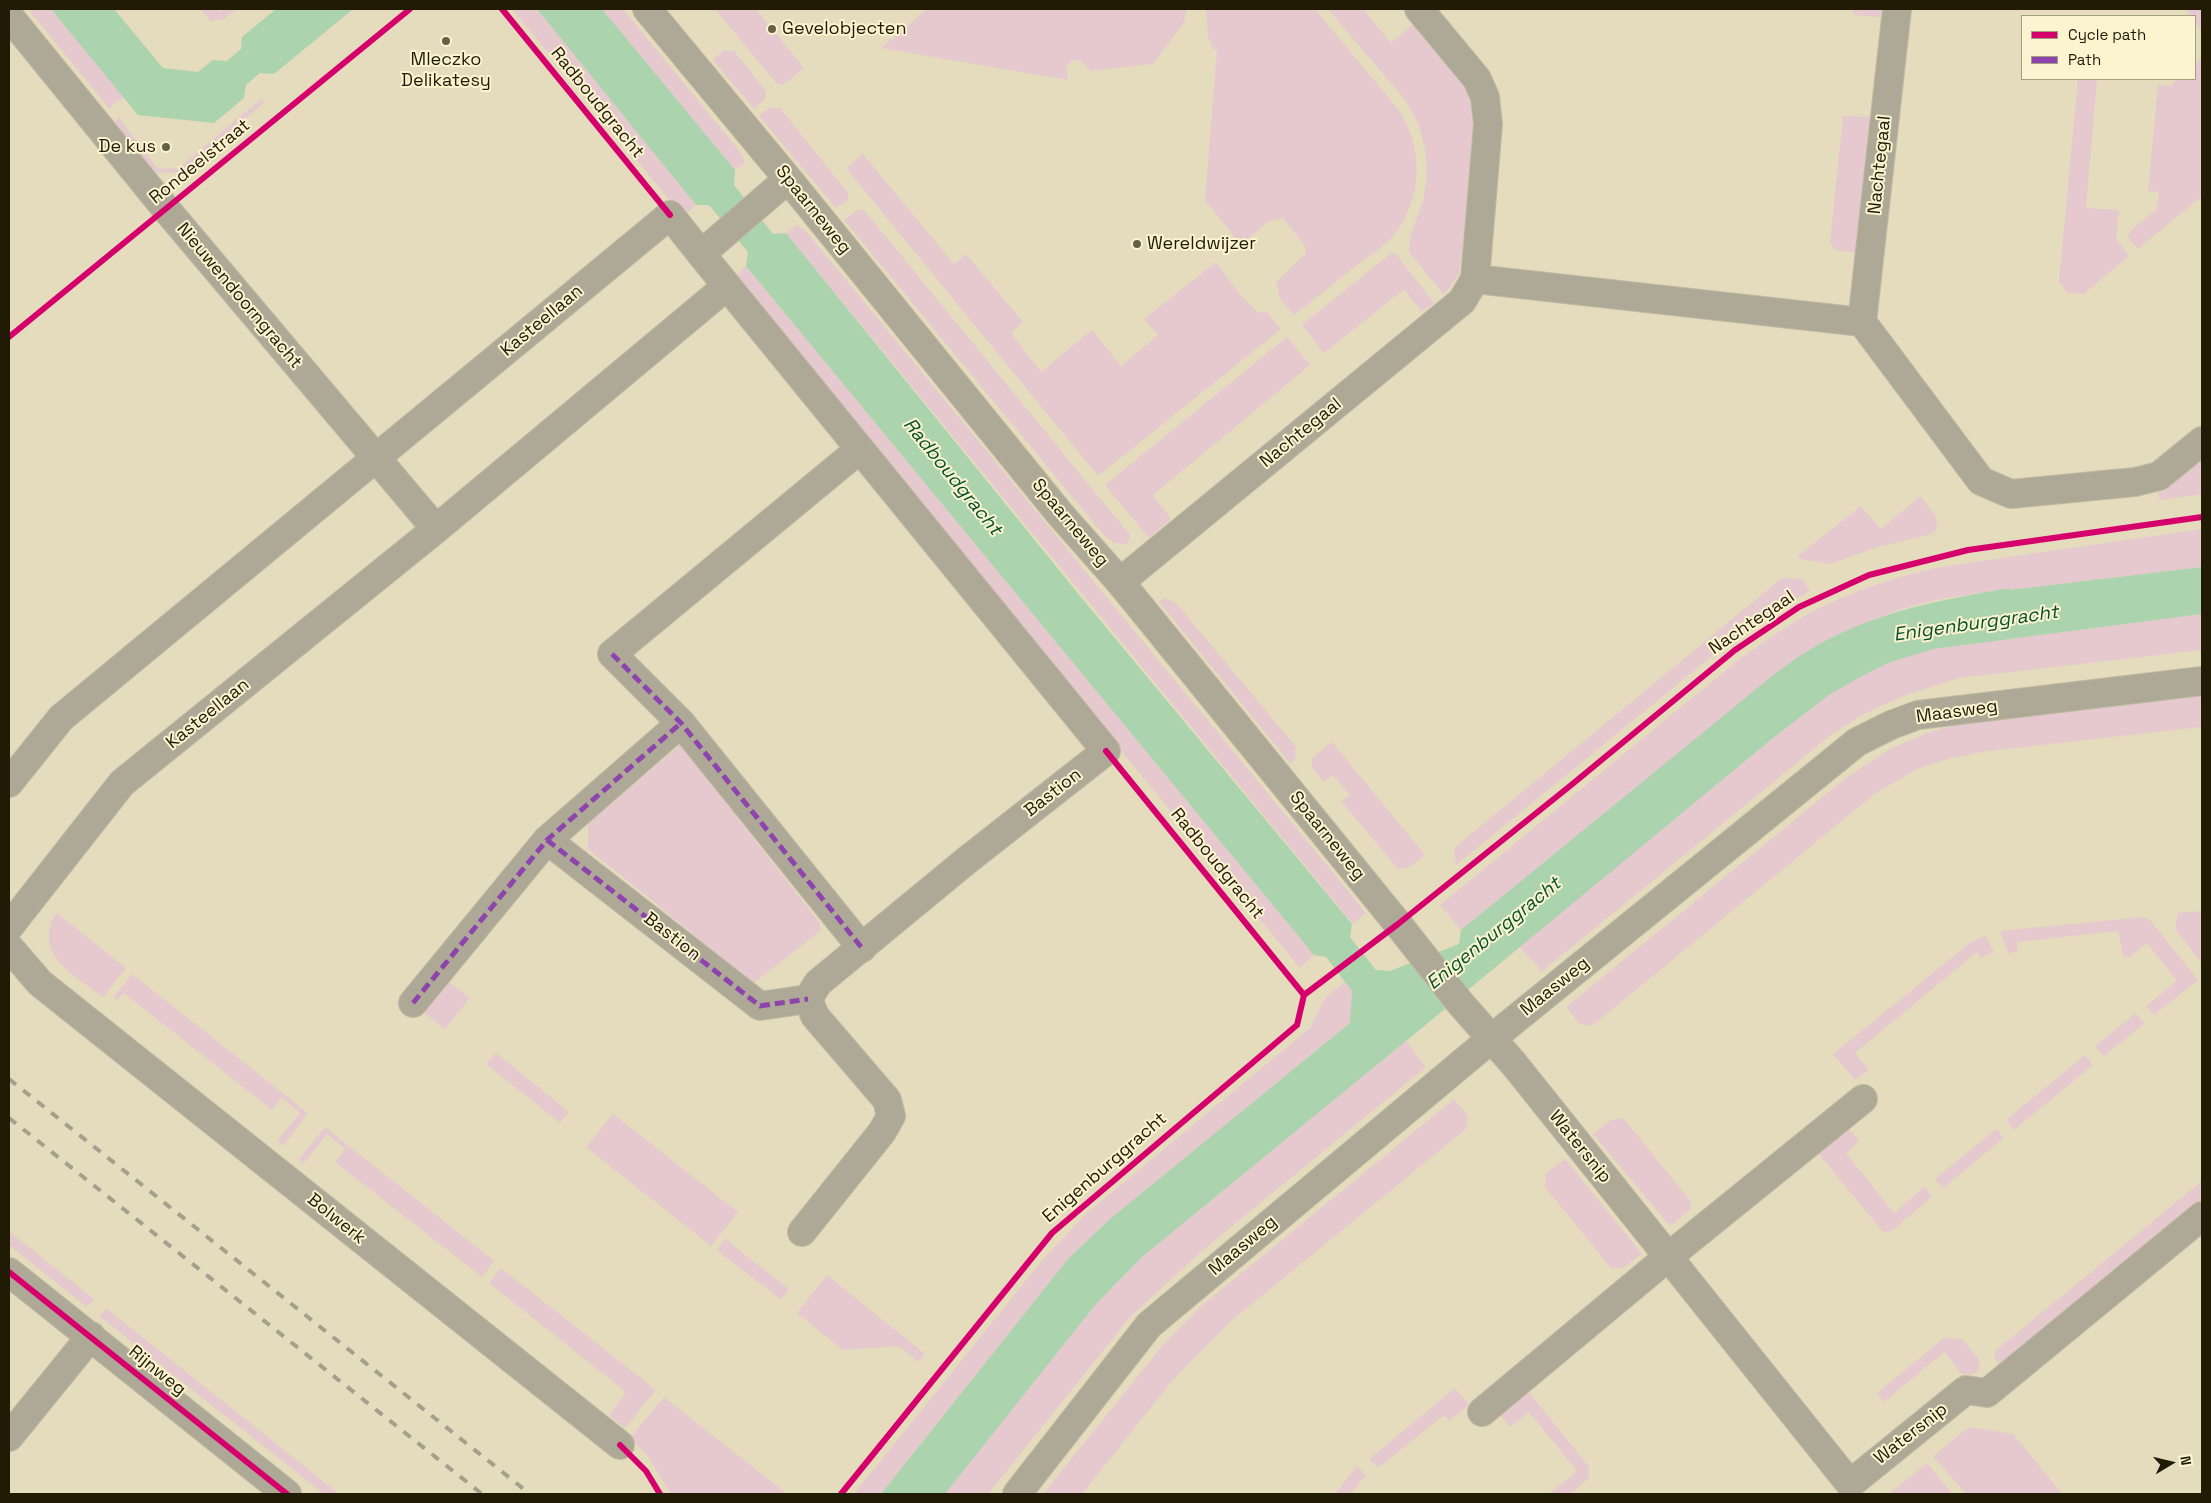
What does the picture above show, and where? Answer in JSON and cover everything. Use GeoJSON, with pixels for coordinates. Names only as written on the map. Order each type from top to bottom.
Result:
{"type":"FeatureCollection","features":[{"type":"Feature","properties":{"kind":"street","name":"Spaarneweg"},"geometry":{"type":"LineString","coordinates":[[647,9],[788,179],[1060,514],[1120,582],[1491,1039]]}},
{"type":"Feature","properties":{"kind":"street","name":"Nachtegaal"},"geometry":{"type":"LineString","coordinates":[[1120,582],[1456,307],[1462,301],[1475,279],[1488,124],[1485,97],[1477,79],[1419,9]]}},
{"type":"Feature","properties":{"kind":"street","name":"Nachtegaal"},"geometry":{"type":"LineString","coordinates":[[1862,322],[1897,9]]}},
{"type":"Feature","properties":{"kind":"street","name":"Nieuwendoorngracht"},"geometry":{"type":"LineString","coordinates":[[9,16],[166,209],[376,458]]}},
{"type":"Feature","properties":{"kind":"street"},"geometry":{"type":"LineString","coordinates":[[788,179],[701,254],[860,449],[612,654],[681,724],[862,948]]}},
{"type":"Feature","properties":{"kind":"street","name":"Kasteellaan"},"geometry":{"type":"LineString","coordinates":[[9,782],[61,718],[670,216],[701,254]]}},
{"type":"Feature","properties":{"kind":"street"},"geometry":{"type":"LineString","coordinates":[[1475,279],[1862,322],[1982,481],[2010,494],[2135,482],[2159,476],[2202,440]]}},
{"type":"Feature","properties":{"kind":"street","name":"Kasteellaan"},"geometry":{"type":"LineString","coordinates":[[9,927],[122,783],[436,529],[728,286]]}},
{"type":"Feature","properties":{"kind":"street","name":"Bastion"},"geometry":{"type":"LineString","coordinates":[[546,840],[760,1006],[808,999],[818,982],[1106,751],[860,449]]}},
{"type":"Feature","properties":{"kind":"street"},"geometry":{"type":"LineString","coordinates":[[376,458],[436,529]]}},
{"type":"Feature","properties":{"kind":"street","name":"Maasweg"},"geometry":{"type":"LineString","coordinates":[[1017,1494],[1149,1324],[1491,1039],[1857,742],[1891,725],[1918,715],[2202,681]]}},
{"type":"Feature","properties":{"kind":"street"},"geometry":{"type":"LineString","coordinates":[[413,1003],[546,840],[681,724]]}},
{"type":"Feature","properties":{"kind":"street","name":"Bolwerk"},"geometry":{"type":"LineString","coordinates":[[9,947],[40,982],[620,1445]]}},
{"type":"Feature","properties":{"kind":"street"},"geometry":{"type":"LineString","coordinates":[[802,1232],[882,1132],[891,1116],[887,1100],[815,1016],[808,999]]}},
{"type":"Feature","properties":{"kind":"street","name":"Watersnip"},"geometry":{"type":"LineString","coordinates":[[1491,1039],[1514,1064],[1668,1257],[1844,1489],[1966,1390],[1988,1393],[2202,1216]]}},
{"type":"Feature","properties":{"kind":"street"},"geometry":{"type":"LineString","coordinates":[[1482,1412],[1668,1257],[1864,1100]]}},
{"type":"Feature","properties":{"kind":"street","name":"Rijnweg"},"geometry":{"type":"LineString","coordinates":[[9,1272],[287,1494]]}},
{"type":"Feature","properties":{"kind":"street"},"geometry":{"type":"LineString","coordinates":[[9,1437],[91,1336]]}},
{"type":"Feature","properties":{"kind":"shaded area"},"geometry":{"type":"Polygon","coordinates":[[[28,9],[51,9],[124,97],[109,108],[28,9]]]}},
{"type":"Feature","properties":{"kind":"shaded area"},"geometry":{"type":"Polygon","coordinates":[[[200,9],[218,9],[220,12],[224,9],[236,10],[224,19],[211,21],[200,9]]]}},
{"type":"Feature","properties":{"kind":"shaded area"},"geometry":{"type":"Polygon","coordinates":[[[512,9],[537,9],[696,205],[686,214],[676,208],[512,9]]]}},
{"type":"Feature","properties":{"kind":"shaded area"},"geometry":{"type":"Polygon","coordinates":[[[602,9],[623,9],[741,153],[745,163],[735,170],[602,9]]]}},
{"type":"Feature","properties":{"kind":"shaded area"},"geometry":{"type":"Polygon","coordinates":[[[715,9],[756,9],[804,68],[783,85],[776,83],[715,9]]]}},
{"type":"Feature","properties":{"kind":"shaded area"},"geometry":{"type":"Polygon","coordinates":[[[927,9],[1187,9],[1184,22],[1153,64],[1091,71],[1080,60],[1071,61],[1066,67],[1068,80],[881,48],[927,9]]]}},
{"type":"Feature","properties":{"kind":"shaded area"},"geometry":{"type":"Polygon","coordinates":[[[1206,9],[1315,9],[1398,109],[1412,138],[1417,170],[1415,186],[1412,202],[1406,217],[1397,231],[1380,248],[1294,315],[1280,299],[1276,282],[1306,253],[1305,246],[1283,218],[1269,221],[1241,245],[1205,200],[1217,50],[1213,49],[1208,36],[1206,9]]]}},
{"type":"Feature","properties":{"kind":"shaded area"},"geometry":{"type":"Polygon","coordinates":[[[1328,9],[1363,9],[1391,43],[1413,24],[1465,84],[1472,97],[1475,113],[1461,260],[1459,274],[1444,295],[1409,252],[1410,237],[1423,201],[1427,174],[1425,148],[1418,123],[1406,101],[1328,9]]]}},
{"type":"Feature","properties":{"kind":"shaded area"},"geometry":{"type":"Polygon","coordinates":[[[1853,9],[1882,9],[1880,17],[1855,15],[1852,12],[1853,9]]]}},
{"type":"Feature","properties":{"kind":"shaded area"},"geometry":{"type":"Polygon","coordinates":[[[2185,9],[2202,9],[2202,31],[2196,22],[2196,15],[2190,15],[2185,9]]]}},
{"type":"Feature","properties":{"kind":"shaded area"},"geometry":{"type":"Polygon","coordinates":[[[724,50],[734,51],[766,91],[765,99],[754,109],[713,60],[724,50]]]}},
{"type":"Feature","properties":{"kind":"shaded area"},"geometry":{"type":"Polygon","coordinates":[[[2202,58],[2202,196],[2138,249],[2128,237],[2131,230],[2156,210],[2159,192],[2148,191],[2158,85],[2171,86],[2176,80],[2196,80],[2196,63],[2202,58]]]}},
{"type":"Feature","properties":{"kind":"shaded area"},"geometry":{"type":"Polygon","coordinates":[[[2078,80],[2097,80],[2086,208],[2119,210],[2116,239],[2129,256],[2084,294],[2068,293],[2059,282],[2078,80]]]}},
{"type":"Feature","properties":{"kind":"shaded area"},"geometry":{"type":"Polygon","coordinates":[[[261,99],[264,103],[182,172],[156,173],[114,122],[119,118],[158,169],[179,168],[261,99]]]}},
{"type":"Feature","properties":{"kind":"shaded area"},"geometry":{"type":"Polygon","coordinates":[[[770,108],[780,108],[848,193],[848,200],[836,208],[759,116],[770,108]]]}},
{"type":"Feature","properties":{"kind":"shaded area"},"geometry":{"type":"Polygon","coordinates":[[[1843,116],[1870,117],[1857,253],[1836,250],[1830,243],[1843,116]]]}},
{"type":"Feature","properties":{"kind":"shaded area"},"geometry":{"type":"Polygon","coordinates":[[[863,154],[954,264],[966,254],[1023,322],[1011,333],[1041,372],[1092,330],[1121,366],[1158,335],[1144,319],[1216,262],[1238,292],[1258,313],[1266,311],[1281,329],[1098,476],[846,168],[863,154]]]}},
{"type":"Feature","properties":{"kind":"shaded area"},"geometry":{"type":"Polygon","coordinates":[[[857,210],[864,210],[1130,535],[1128,544],[1114,543],[1103,534],[844,220],[857,210]]]}},
{"type":"Feature","properties":{"kind":"shaded area"},"geometry":{"type":"Polygon","coordinates":[[[797,225],[805,230],[1366,913],[1353,924],[786,233],[797,225]]]}},
{"type":"Feature","properties":{"kind":"shaded area"},"geometry":{"type":"Polygon","coordinates":[[[1391,253],[1396,254],[1434,303],[1422,312],[1404,289],[1324,353],[1302,325],[1391,253]]]}},
{"type":"Feature","properties":{"kind":"shaded area"},"geometry":{"type":"Polygon","coordinates":[[[746,266],[1314,955],[1300,968],[786,343],[735,277],[746,266]]]}},
{"type":"Feature","properties":{"kind":"shaded area"},"geometry":{"type":"Polygon","coordinates":[[[1287,337],[1310,365],[1153,495],[1171,519],[1149,538],[1105,485],[1287,337]]]}},
{"type":"Feature","properties":{"kind":"shaded area"},"geometry":{"type":"Polygon","coordinates":[[[2202,457],[2202,494],[2160,500],[2157,490],[2202,457]]]}},
{"type":"Feature","properties":{"kind":"shaded area"},"geometry":{"type":"Polygon","coordinates":[[[1920,496],[1936,516],[1937,529],[1932,534],[1874,548],[1831,564],[1800,559],[1798,556],[1861,506],[1881,529],[1920,496]]]}},
{"type":"Feature","properties":{"kind":"shaded area"},"geometry":{"type":"Polygon","coordinates":[[[2202,529],[2202,567],[2010,590],[2009,588],[1937,600],[1874,619],[1840,635],[1791,662],[1461,930],[1440,905],[1737,661],[1816,610],[1869,587],[1940,567],[2202,529]]]}},
{"type":"Feature","properties":{"kind":"shaded area"},"geometry":{"type":"Polygon","coordinates":[[[1782,578],[1802,579],[1810,591],[1739,634],[1456,865],[1454,848],[1782,578]]]}},
{"type":"Feature","properties":{"kind":"shaded area"},"geometry":{"type":"Polygon","coordinates":[[[1165,598],[1176,603],[1296,747],[1295,760],[1290,763],[1159,602],[1165,598]]]}},
{"type":"Feature","properties":{"kind":"shaded area"},"geometry":{"type":"Polygon","coordinates":[[[2202,614],[2202,650],[1959,678],[1903,696],[1866,713],[1832,734],[1540,973],[1538,967],[1519,946],[1828,695],[1888,663],[1933,649],[2202,614]]]}},
{"type":"Feature","properties":{"kind":"shaded area"},"geometry":{"type":"Polygon","coordinates":[[[2202,696],[2202,727],[1988,751],[1951,758],[1920,768],[1877,792],[1592,1026],[1580,1024],[1566,1007],[1847,777],[1890,749],[1927,733],[1968,721],[2202,696]]]}},
{"type":"Feature","properties":{"kind":"shaded area"},"geometry":{"type":"Polygon","coordinates":[[[1332,742],[1425,855],[1408,868],[1398,869],[1341,801],[1350,795],[1333,775],[1324,782],[1312,768],[1312,758],[1332,742]]]}},
{"type":"Feature","properties":{"kind":"shaded area"},"geometry":{"type":"Polygon","coordinates":[[[680,745],[820,923],[820,931],[750,986],[681,924],[588,849],[588,824],[680,745]]]}},
{"type":"Feature","properties":{"kind":"shaded area"},"geometry":{"type":"Polygon","coordinates":[[[2202,911],[2201,962],[2175,929],[2178,913],[2202,911]]]}},
{"type":"Feature","properties":{"kind":"shaded area"},"geometry":{"type":"Polygon","coordinates":[[[57,913],[126,968],[103,997],[65,968],[51,949],[49,939],[50,927],[52,919],[57,913]]]}},
{"type":"Feature","properties":{"kind":"shaded area"},"geometry":{"type":"Polygon","coordinates":[[[2143,917],[2150,920],[2198,980],[2154,1015],[2146,1006],[2177,981],[2147,943],[2130,957],[2123,956],[2118,931],[2017,942],[2018,950],[2009,954],[2000,931],[2143,917]]]}},
{"type":"Feature","properties":{"kind":"shaded area"},"geometry":{"type":"Polygon","coordinates":[[[1986,936],[1994,952],[1980,958],[1977,952],[1855,1053],[1869,1070],[1855,1080],[1833,1054],[1971,942],[1986,936]]]}},
{"type":"Feature","properties":{"kind":"shaded area"},"geometry":{"type":"Polygon","coordinates":[[[132,974],[308,1113],[283,1146],[277,1141],[300,1113],[282,1098],[272,1110],[124,993],[117,1000],[114,997],[132,974]]]}},
{"type":"Feature","properties":{"kind":"shaded area"},"geometry":{"type":"Polygon","coordinates":[[[449,982],[470,998],[445,1029],[424,1013],[449,982]]]}},
{"type":"Feature","properties":{"kind":"shaded area"},"geometry":{"type":"Polygon","coordinates":[[[1345,982],[1352,991],[1350,1023],[1110,1219],[1068,1259],[881,1494],[854,1494],[1044,1258],[1088,1212],[1310,1028],[1325,998],[1345,982]]]}},
{"type":"Feature","properties":{"kind":"shaded area"},"geometry":{"type":"Polygon","coordinates":[[[2136,1013],[2144,1024],[2104,1056],[2095,1046],[2136,1013]]]}},
{"type":"Feature","properties":{"kind":"shaded area"},"geometry":{"type":"Polygon","coordinates":[[[1406,1041],[1426,1067],[1203,1250],[1131,1316],[988,1494],[945,1494],[1096,1304],[1142,1257],[1406,1041]]]}},
{"type":"Feature","properties":{"kind":"shaded area"},"geometry":{"type":"Polygon","coordinates":[[[496,1053],[569,1112],[560,1123],[486,1064],[496,1053]]]}},
{"type":"Feature","properties":{"kind":"shaded area"},"geometry":{"type":"Polygon","coordinates":[[[2085,1055],[2093,1065],[2014,1130],[2006,1120],[2085,1055]]]}},
{"type":"Feature","properties":{"kind":"shaded area"},"geometry":{"type":"Polygon","coordinates":[[[1454,1099],[1468,1116],[1466,1129],[1231,1321],[1172,1381],[1082,1494],[1043,1494],[1162,1346],[1199,1308],[1454,1099]]]}},
{"type":"Feature","properties":{"kind":"shaded area"},"geometry":{"type":"Polygon","coordinates":[[[613,1114],[738,1212],[711,1246],[586,1147],[613,1114]]]}},
{"type":"Feature","properties":{"kind":"shaded area"},"geometry":{"type":"Polygon","coordinates":[[[1623,1118],[1690,1200],[1691,1209],[1670,1226],[1593,1134],[1611,1120],[1623,1118]]]}},
{"type":"Feature","properties":{"kind":"shaded area"},"geometry":{"type":"Polygon","coordinates":[[[325,1127],[494,1261],[482,1277],[335,1162],[345,1149],[327,1134],[304,1163],[299,1159],[325,1127]]]}},
{"type":"Feature","properties":{"kind":"shaded area"},"geometry":{"type":"Polygon","coordinates":[[[1849,1129],[1859,1141],[1846,1153],[1894,1213],[1924,1187],[1932,1197],[1891,1231],[1883,1232],[1818,1153],[1849,1129]]]}},
{"type":"Feature","properties":{"kind":"shaded area"},"geometry":{"type":"Polygon","coordinates":[[[1996,1129],[2004,1138],[1943,1188],[1935,1179],[1996,1129]]]}},
{"type":"Feature","properties":{"kind":"shaded area"},"geometry":{"type":"Polygon","coordinates":[[[1565,1159],[1642,1254],[1623,1268],[1611,1268],[1545,1187],[1546,1173],[1565,1159]]]}},
{"type":"Feature","properties":{"kind":"shaded area"},"geometry":{"type":"Polygon","coordinates":[[[2202,1181],[2202,1199],[2000,1365],[1995,1359],[1995,1351],[2202,1181]]]}},
{"type":"Feature","properties":{"kind":"shaded area"},"geometry":{"type":"Polygon","coordinates":[[[9,1231],[94,1299],[87,1307],[9,1245],[9,1231]]]}},
{"type":"Feature","properties":{"kind":"shaded area"},"geometry":{"type":"Polygon","coordinates":[[[725,1239],[789,1289],[781,1300],[717,1250],[725,1239]]]}},
{"type":"Feature","properties":{"kind":"shaded area"},"geometry":{"type":"Polygon","coordinates":[[[501,1268],[656,1390],[625,1428],[609,1415],[626,1392],[489,1283],[501,1268]]]}},
{"type":"Feature","properties":{"kind":"shaded area"},"geometry":{"type":"Polygon","coordinates":[[[827,1275],[925,1354],[918,1362],[899,1346],[843,1350],[797,1313],[827,1275]]]}},
{"type":"Feature","properties":{"kind":"shaded area"},"geometry":{"type":"Polygon","coordinates":[[[106,1308],[339,1494],[324,1494],[99,1316],[106,1308]]]}},
{"type":"Feature","properties":{"kind":"shaded area"},"geometry":{"type":"Polygon","coordinates":[[[1944,1338],[1962,1339],[1980,1360],[1978,1370],[1973,1374],[1962,1374],[1944,1352],[1884,1402],[1877,1393],[1944,1338]]]}},
{"type":"Feature","properties":{"kind":"shaded area"},"geometry":{"type":"Polygon","coordinates":[[[1455,1388],[1469,1405],[1449,1421],[1444,1415],[1378,1468],[1369,1459],[1455,1388]]]}},
{"type":"Feature","properties":{"kind":"shaded area"},"geometry":{"type":"Polygon","coordinates":[[[1527,1390],[1589,1467],[1589,1478],[1570,1494],[1549,1494],[1577,1471],[1529,1412],[1512,1426],[1509,1426],[1500,1415],[1527,1390]]]}},
{"type":"Feature","properties":{"kind":"shaded area"},"geometry":{"type":"Polygon","coordinates":[[[664,1397],[787,1494],[671,1494],[647,1455],[630,1438],[664,1397]]]}},
{"type":"Feature","properties":{"kind":"shaded area"},"geometry":{"type":"Polygon","coordinates":[[[1969,1427],[2013,1434],[2062,1494],[1966,1494],[1933,1456],[1969,1427]]]}},
{"type":"Feature","properties":{"kind":"shaded area"},"geometry":{"type":"Polygon","coordinates":[[[1927,1463],[1952,1494],[1889,1494],[1927,1463]]]}},
{"type":"Feature","properties":{"kind":"shaded area"},"geometry":{"type":"Polygon","coordinates":[[[1357,1466],[1366,1475],[1351,1494],[1335,1494],[1357,1466]]]}},
{"type":"Feature","properties":{"kind":"water"},"geometry":{"type":"Polygon","coordinates":[[[51,9],[114,9],[163,68],[198,72],[213,60],[227,61],[241,49],[242,37],[276,9],[353,9],[274,74],[260,73],[246,85],[244,98],[214,123],[138,115],[51,9]]]}},
{"type":"Feature","properties":{"kind":"water"},"geometry":{"type":"Polygon","coordinates":[[[537,9],[602,9],[735,170],[734,185],[773,234],[786,233],[1080,596],[1352,924],[1350,937],[1376,970],[1390,971],[1459,944],[1461,930],[1770,678],[1816,646],[1843,632],[1896,612],[1952,598],[2010,588],[2010,590],[2202,567],[2202,614],[1933,649],[1888,663],[1829,695],[1773,738],[1142,1257],[1096,1304],[945,1494],[881,1494],[1068,1259],[1110,1219],[1350,1023],[1352,991],[1326,957],[1314,955],[746,266],[748,252],[709,205],[696,205],[537,9]]]}},
{"type":"Feature","properties":{"kind":"railway"},"geometry":{"type":"LineString","coordinates":[[9,1079],[530,1494]]}},
{"type":"Feature","properties":{"kind":"railway"},"geometry":{"type":"LineString","coordinates":[[9,1118],[482,1494]]}},
{"type":"Feature","properties":{"kind":"marked path"},"geometry":{"type":"LineString","coordinates":[[612,654],[681,723],[862,948]]}},
{"type":"Feature","properties":{"kind":"marked path"},"geometry":{"type":"LineString","coordinates":[[413,1003],[547,840],[681,723]]}},
{"type":"Feature","properties":{"kind":"marked path"},"geometry":{"type":"LineString","coordinates":[[547,840],[760,1006],[808,999]]}},
{"type":"Feature","properties":{"kind":"cycle path","name":"Rondeelstraat"},"geometry":{"type":"LineString","coordinates":[[9,337],[410,9]]}},
{"type":"Feature","properties":{"kind":"cycle path","name":"Radboudgracht"},"geometry":{"type":"LineString","coordinates":[[502,9],[670,215]]}},
{"type":"Feature","properties":{"kind":"cycle path"},"geometry":{"type":"LineString","coordinates":[[1304,995],[1398,924],[1735,650],[1799,607],[1869,575],[1968,550],[2202,517]]}},
{"type":"Feature","properties":{"kind":"cycle path","name":"Radboudgracht"},"geometry":{"type":"LineString","coordinates":[[1106,751],[1304,995]]}},
{"type":"Feature","properties":{"kind":"cycle path","name":"Enigenburggracht"},"geometry":{"type":"LineString","coordinates":[[841,1494],[1052,1233],[1297,1025],[1304,995]]}},
{"type":"Feature","properties":{"kind":"cycle path"},"geometry":{"type":"LineString","coordinates":[[9,1272],[287,1494]]}},
{"type":"Feature","properties":{"kind":"cycle path"},"geometry":{"type":"LineString","coordinates":[[620,1445],[646,1471],[660,1494]]}},
{"type":"Feature","properties":{"kind":"place","name":"Gevelobjecten"},"geometry":{"type":"Point","coordinates":[772,29]}},
{"type":"Feature","properties":{"kind":"place","name":"Mleczko Delikatesy"},"geometry":{"type":"Point","coordinates":[446,41]}},
{"type":"Feature","properties":{"kind":"place","name":"De kus"},"geometry":{"type":"Point","coordinates":[166,147]}},
{"type":"Feature","properties":{"kind":"place","name":"Wereldwijzer"},"geometry":{"type":"Point","coordinates":[1137,244]}}]}
